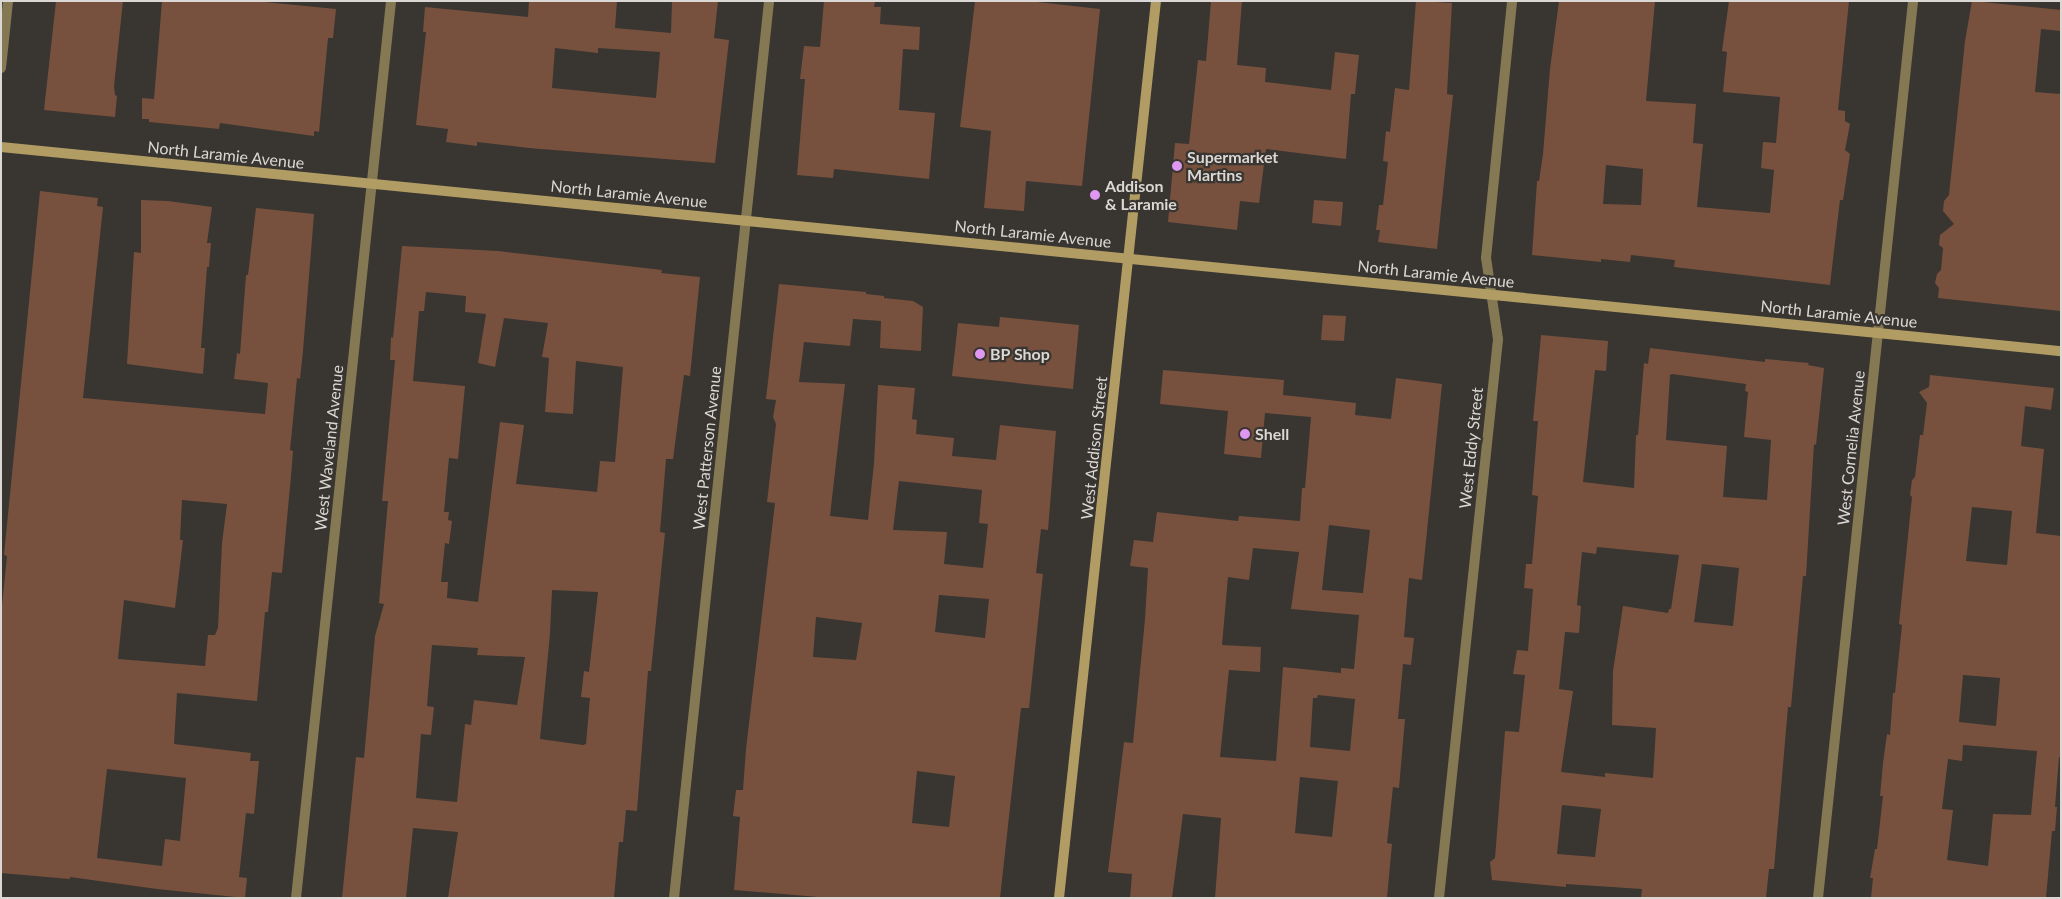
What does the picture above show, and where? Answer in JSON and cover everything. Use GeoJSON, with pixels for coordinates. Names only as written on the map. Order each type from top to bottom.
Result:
{"type":"FeatureCollection","features":[{"type":"Feature","properties":{"kind":"street"},"geometry":{"type":"LineString","coordinates":[[1,68],[8,1]]}},
{"type":"Feature","properties":{"kind":"street","name":"West Waveland Avenue"},"geometry":{"type":"LineString","coordinates":[[296,898],[391,1]]}},
{"type":"Feature","properties":{"kind":"street","name":"West Patterson Avenue"},"geometry":{"type":"LineString","coordinates":[[674,898],[769,1]]}},
{"type":"Feature","properties":{"kind":"street","name":"West Addison Street"},"geometry":{"type":"LineString","coordinates":[[1059,898],[1130,259],[1156,1]]}},
{"type":"Feature","properties":{"kind":"street","name":"West Eddy Street"},"geometry":{"type":"LineString","coordinates":[[1438,898],[1498,339],[1486,258],[1512,1]]}},
{"type":"Feature","properties":{"kind":"street","name":"West Cornelia Avenue"},"geometry":{"type":"LineString","coordinates":[[1818,898],[1913,1]]}},
{"type":"Feature","properties":{"kind":"street","name":"North Laramie Avenue"},"geometry":{"type":"LineString","coordinates":[[1,147],[2061,351]]}},
{"type":"Feature","properties":{"kind":"building"},"geometry":{"type":"Polygon","coordinates":[[[56,1],[123,1],[114,86],[115,95],[117,96],[115,117],[44,110],[56,1]]]}},
{"type":"Feature","properties":{"kind":"building"},"geometry":{"type":"Polygon","coordinates":[[[162,1],[254,1],[336,9],[333,38],[328,38],[319,132],[314,131],[314,136],[220,123],[219,129],[149,122],[149,119],[142,119],[142,98],[154,99],[162,1]]]}},
{"type":"Feature","properties":{"kind":"building"},"geometry":{"type":"Polygon","coordinates":[[[529,1],[617,1],[615,28],[671,33],[672,1],[718,1],[714,38],[729,40],[715,163],[477,142],[477,146],[446,142],[448,129],[416,125],[426,32],[423,32],[425,7],[528,17],[529,1]],[[555,48],[552,88],[656,98],[660,52],[598,48],[598,53],[555,48]]]}},
{"type":"Feature","properties":{"kind":"building"},"geometry":{"type":"Polygon","coordinates":[[[824,1],[875,1],[874,7],[881,7],[880,24],[920,27],[919,50],[903,49],[899,110],[935,113],[929,179],[834,169],[833,178],[797,175],[805,79],[800,79],[804,46],[820,47],[824,1]]]}},
{"type":"Feature","properties":{"kind":"building"},"geometry":{"type":"Polygon","coordinates":[[[975,1],[1028,1],[1100,9],[1082,186],[1026,181],[1024,211],[984,208],[991,131],[960,127],[975,1]]]}},
{"type":"Feature","properties":{"kind":"building"},"geometry":{"type":"Polygon","coordinates":[[[1211,1],[1242,1],[1237,65],[1266,68],[1265,82],[1331,90],[1335,52],[1359,55],[1355,94],[1351,94],[1346,159],[1266,149],[1259,203],[1240,201],[1237,230],[1168,222],[1175,143],[1189,144],[1198,60],[1206,61],[1211,1]]]}},
{"type":"Feature","properties":{"kind":"building"},"geometry":{"type":"Polygon","coordinates":[[[1416,1],[1452,3],[1447,94],[1453,95],[1437,249],[1378,242],[1380,230],[1376,230],[1379,205],[1383,205],[1388,162],[1383,161],[1386,131],[1390,132],[1395,88],[1409,90],[1416,1]]]}},
{"type":"Feature","properties":{"kind":"building"},"geometry":{"type":"Polygon","coordinates":[[[1559,1],[1655,1],[1646,101],[1696,104],[1693,143],[1703,144],[1697,207],[1770,213],[1774,170],[1761,168],[1763,142],[1776,143],[1780,97],[1723,92],[1727,52],[1722,51],[1729,1],[1849,1],[1838,110],[1845,111],[1845,121],[1850,124],[1845,150],[1850,154],[1843,200],[1840,200],[1830,285],[1674,267],[1675,260],[1631,255],[1630,262],[1601,259],[1601,262],[1532,255],[1537,181],[1539,181],[1543,154],[1550,69],[1559,1]],[[1606,165],[1603,204],[1641,205],[1643,169],[1606,165]]]}},
{"type":"Feature","properties":{"kind":"building"},"geometry":{"type":"Polygon","coordinates":[[[1972,1],[2061,10],[2061,31],[2041,29],[2035,92],[2061,94],[2061,311],[1938,298],[1939,288],[1935,283],[1937,274],[1941,270],[1943,248],[1939,245],[1940,235],[1954,224],[1943,211],[1944,201],[1949,195],[1965,41],[1972,1]]]}},
{"type":"Feature","properties":{"kind":"building"},"geometry":{"type":"Polygon","coordinates":[[[40,191],[98,198],[97,206],[103,207],[83,398],[265,414],[268,383],[234,379],[237,353],[240,354],[246,275],[248,275],[256,208],[314,214],[303,351],[300,379],[297,378],[290,450],[293,451],[282,573],[272,572],[268,612],[265,612],[257,701],[177,693],[174,744],[251,753],[250,761],[259,761],[254,814],[246,813],[239,877],[247,878],[245,898],[157,889],[70,877],[70,879],[1,873],[1,615],[7,556],[4,555],[40,191]],[[182,500],[180,540],[183,540],[175,608],[124,600],[118,659],[205,666],[208,635],[215,635],[218,628],[222,543],[227,504],[182,500]],[[107,769],[97,858],[162,866],[165,839],[180,841],[186,778],[107,769]]]}},
{"type":"Feature","properties":{"kind":"building"},"geometry":{"type":"Polygon","coordinates":[[[141,200],[168,201],[212,207],[207,243],[211,243],[209,267],[207,267],[201,348],[205,348],[203,374],[127,364],[134,252],[141,253],[141,200]]]}},
{"type":"Feature","properties":{"kind":"building"},"geometry":{"type":"Polygon","coordinates":[[[1314,200],[1343,202],[1341,226],[1312,223],[1314,200]]]}},
{"type":"Feature","properties":{"kind":"building"},"geometry":{"type":"Polygon","coordinates":[[[402,246],[498,251],[662,270],[661,273],[700,277],[690,376],[684,375],[673,459],[666,459],[660,532],[665,533],[651,671],[648,671],[637,811],[626,810],[623,842],[619,842],[614,898],[448,898],[458,832],[413,828],[406,898],[342,898],[356,757],[364,758],[375,636],[384,604],[379,603],[388,501],[382,501],[395,360],[390,360],[391,337],[393,338],[402,246]],[[426,292],[424,311],[419,311],[413,381],[465,386],[458,459],[449,458],[444,512],[449,512],[448,520],[452,521],[449,544],[445,543],[441,582],[448,582],[447,598],[478,602],[500,422],[524,425],[516,484],[597,492],[600,461],[615,462],[623,367],[576,361],[573,414],[545,412],[549,358],[542,357],[548,323],[504,318],[495,367],[478,363],[486,314],[465,312],[466,296],[426,292]],[[552,590],[550,634],[540,739],[583,745],[586,744],[590,698],[581,697],[584,671],[589,672],[598,592],[552,590]],[[432,645],[427,706],[434,707],[431,735],[421,734],[416,798],[457,802],[465,724],[471,725],[474,700],[517,705],[525,657],[477,655],[478,648],[432,645]]]}},
{"type":"Feature","properties":{"kind":"building"},"geometry":{"type":"Polygon","coordinates":[[[779,284],[866,292],[866,294],[884,296],[884,298],[913,301],[923,307],[921,351],[880,348],[881,321],[853,319],[850,346],[804,342],[799,382],[845,384],[830,516],[868,520],[874,463],[878,385],[915,388],[912,419],[917,420],[916,434],[954,438],[952,456],[996,460],[1000,425],[1056,431],[1048,530],[1041,529],[1036,573],[1043,574],[1029,708],[1021,708],[1000,898],[830,898],[734,890],[740,817],[733,816],[736,790],[743,790],[746,749],[775,503],[767,502],[776,424],[773,417],[776,400],[766,399],[779,284]],[[899,481],[893,530],[947,532],[944,564],[983,568],[988,524],[979,523],[982,490],[899,481]],[[939,595],[935,632],[985,638],[989,599],[939,595]],[[816,617],[813,657],[856,660],[862,623],[816,617]],[[917,771],[912,823],[949,827],[955,776],[917,771]]]}},
{"type":"Feature","properties":{"kind":"building"},"geometry":{"type":"Polygon","coordinates":[[[1323,315],[1346,316],[1344,341],[1321,340],[1323,315]]]}},
{"type":"Feature","properties":{"kind":"building"},"geometry":{"type":"Polygon","coordinates":[[[1000,317],[1079,325],[1073,389],[952,376],[958,323],[999,327],[1000,317]]]}},
{"type":"Feature","properties":{"kind":"building"},"geometry":{"type":"Polygon","coordinates":[[[1541,335],[1608,341],[1606,371],[1595,370],[1583,482],[1634,488],[1636,435],[1638,435],[1644,363],[1648,364],[1650,348],[1765,362],[1765,359],[1809,363],[1808,365],[1824,368],[1816,445],[1814,444],[1806,576],[1803,576],[1791,707],[1788,707],[1774,869],[1769,869],[1766,898],[1641,898],[1642,889],[1566,884],[1566,887],[1492,880],[1490,862],[1495,858],[1505,731],[1519,732],[1525,675],[1513,674],[1517,650],[1528,651],[1533,589],[1524,588],[1526,564],[1532,564],[1538,496],[1532,495],[1538,421],[1533,421],[1541,335]],[[1670,375],[1666,440],[1727,446],[1723,497],[1767,500],[1771,440],[1744,437],[1748,392],[1745,391],[1746,384],[1670,375]],[[1597,547],[1596,554],[1582,552],[1577,605],[1581,606],[1579,633],[1565,632],[1559,689],[1573,691],[1561,772],[1605,777],[1605,773],[1653,778],[1656,728],[1612,725],[1613,671],[1623,606],[1668,613],[1669,609],[1671,609],[1679,555],[1597,547]],[[1702,564],[1694,622],[1733,626],[1739,568],[1702,564]],[[1562,805],[1557,854],[1595,857],[1601,809],[1562,805]]]}},
{"type":"Feature","properties":{"kind":"building"},"geometry":{"type":"Polygon","coordinates":[[[1163,370],[1284,380],[1283,395],[1356,403],[1355,415],[1391,419],[1396,378],[1442,384],[1422,580],[1409,578],[1404,637],[1414,638],[1411,665],[1403,664],[1398,719],[1405,719],[1399,788],[1393,787],[1387,843],[1392,844],[1387,898],[1215,898],[1221,818],[1183,814],[1172,898],[1130,898],[1132,874],[1108,872],[1124,742],[1133,743],[1145,619],[1148,568],[1130,566],[1134,540],[1153,542],[1157,512],[1238,521],[1239,516],[1300,521],[1302,488],[1305,488],[1311,417],[1265,413],[1261,458],[1224,454],[1228,411],[1160,404],[1163,370]],[[1329,525],[1322,590],[1363,593],[1370,530],[1329,525]],[[1253,548],[1249,580],[1228,577],[1222,645],[1261,647],[1260,672],[1229,670],[1220,757],[1276,761],[1283,667],[1341,673],[1341,668],[1354,669],[1359,615],[1291,609],[1299,552],[1253,548]],[[1318,695],[1317,698],[1313,698],[1310,747],[1350,751],[1355,699],[1318,695]],[[1300,777],[1295,833],[1332,837],[1338,781],[1300,777]]]}},
{"type":"Feature","properties":{"kind":"building"},"geometry":{"type":"Polygon","coordinates":[[[1930,375],[2054,388],[2051,410],[2025,406],[2021,446],[2044,449],[2036,533],[2061,536],[2061,757],[2059,757],[2055,831],[2052,831],[2046,898],[1871,898],[1873,878],[1870,878],[1875,849],[1877,849],[1883,796],[1880,796],[1883,763],[1887,734],[1890,735],[1893,693],[1895,693],[1902,625],[1899,624],[1912,497],[1910,495],[1912,480],[1915,477],[1920,435],[1923,435],[1927,403],[1919,392],[1929,387],[1930,375]],[[1972,507],[1966,561],[2007,565],[2012,511],[1972,507]],[[1963,675],[1959,722],[1996,726],[2000,678],[1963,675]],[[1963,745],[1962,761],[1948,759],[1942,809],[1953,810],[1947,860],[1988,866],[1993,814],[2031,815],[2037,751],[1963,745]]]}},
{"type":"Feature","properties":{"kind":"place","name":"Supermarket Martins"},"geometry":{"type":"Point","coordinates":[1177,166]}},
{"type":"Feature","properties":{"kind":"place","name":"Addison & Laramie"},"geometry":{"type":"Point","coordinates":[1095,195]}},
{"type":"Feature","properties":{"kind":"place","name":"BP Shop"},"geometry":{"type":"Point","coordinates":[980,354]}},
{"type":"Feature","properties":{"kind":"place","name":"Shell"},"geometry":{"type":"Point","coordinates":[1245,434]}}]}
